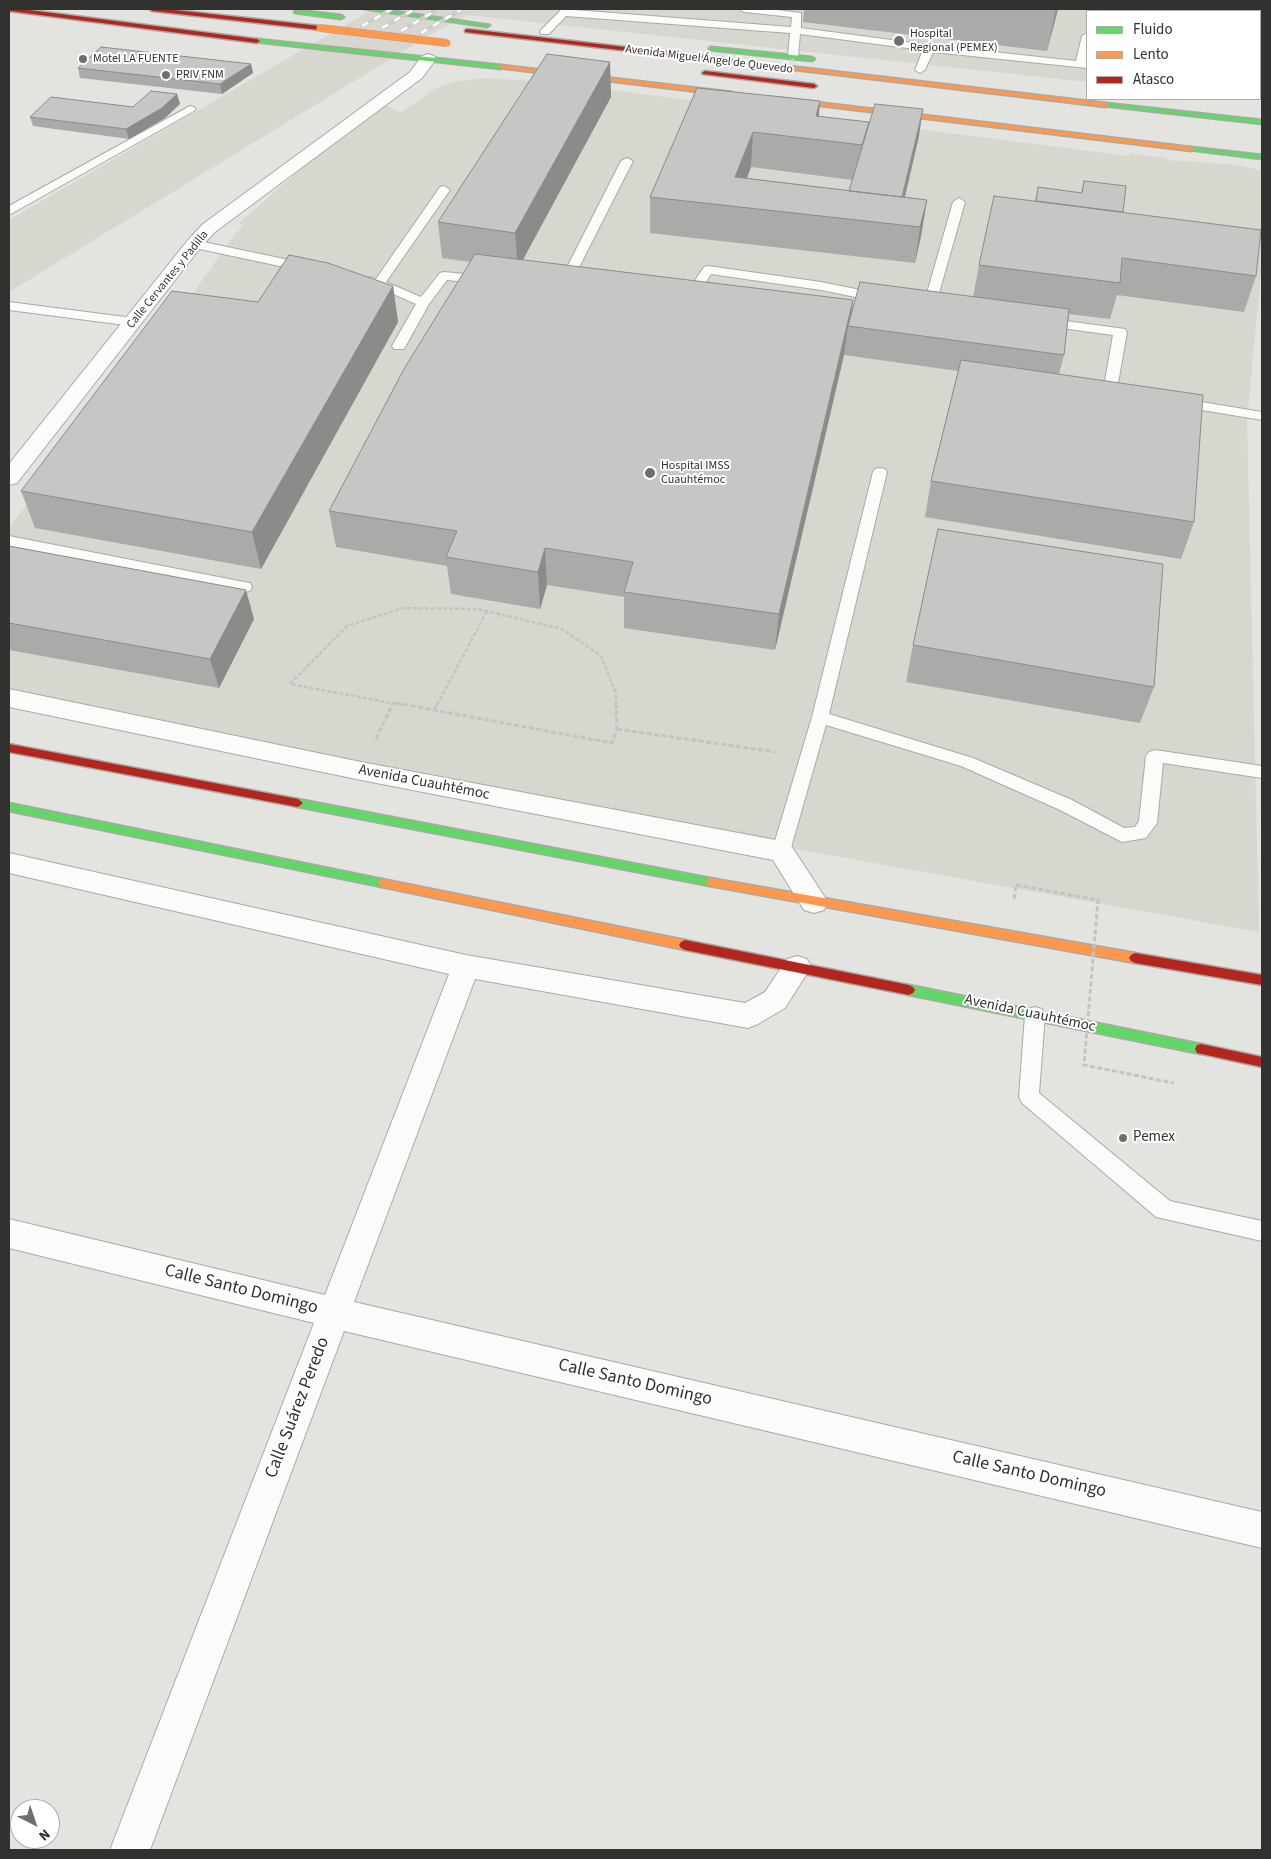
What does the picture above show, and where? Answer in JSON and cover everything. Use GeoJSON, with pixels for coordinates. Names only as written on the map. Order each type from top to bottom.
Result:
{"type":"FeatureCollection","features":[{"type":"Feature","properties":{"kind":"main road"},"geometry":{"type":"LineString","coordinates":[[9,9],[299,47],[428,58],[746,96]]}},
{"type":"Feature","properties":{"kind":"main road"},"geometry":{"type":"LineString","coordinates":[[152,9],[452,43]]}},
{"type":"Feature","properties":{"kind":"main road","name":"Avenida Miguel Ángel de Quevedo"},"geometry":{"type":"LineString","coordinates":[[288,11],[360,13],[467,31],[1262,122]]}},
{"type":"Feature","properties":{"kind":"main road"},"geometry":{"type":"LineString","coordinates":[[360,13],[459,21],[546,32],[822,60]]}},
{"type":"Feature","properties":{"kind":"main road"},"geometry":{"type":"LineString","coordinates":[[428,58],[459,21]]}},
{"type":"Feature","properties":{"kind":"main road","name":"Avenida Miguel Ángel de Quevedo"},"geometry":{"type":"LineString","coordinates":[[693,72],[830,88]]}},
{"type":"Feature","properties":{"kind":"main road"},"geometry":{"type":"LineString","coordinates":[[766,98],[1262,157]]}},
{"type":"Feature","properties":{"kind":"main road"},"geometry":{"type":"LineString","coordinates":[[1192,115],[1218,104]]}},
{"type":"Feature","properties":{"kind":"main road"},"geometry":{"type":"LineString","coordinates":[[9,748],[814,902],[1262,980]]}},
{"type":"Feature","properties":{"kind":"main road","name":"Avenida Cuauhtémoc"},"geometry":{"type":"LineString","coordinates":[[9,807],[1262,1062]]}},
{"type":"Feature","properties":{"kind":"street","name":"Calle Cervantes y Padilla"},"geometry":{"type":"LineString","coordinates":[[9,478],[194,244],[209,228],[416,75],[428,58]]}},
{"type":"Feature","properties":{"kind":"street","name":"Avenida Cuauhtémoc"},"geometry":{"type":"LineString","coordinates":[[9,698],[362,771],[781,851]]}},
{"type":"Feature","properties":{"kind":"street"},"geometry":{"type":"LineString","coordinates":[[781,851],[814,902]]}},
{"type":"Feature","properties":{"kind":"street"},"geometry":{"type":"LineString","coordinates":[[9,863],[466,966],[748,1016],[775,1000],[797,967]]}},
{"type":"Feature","properties":{"kind":"street","name":"Calle Suárez Peredo"},"geometry":{"type":"LineString","coordinates":[[130,1850],[466,966]]}},
{"type":"Feature","properties":{"kind":"street","name":"Calle Santo Domingo"},"geometry":{"type":"LineString","coordinates":[[9,1233],[334,1313],[1262,1530]]}},
{"type":"Feature","properties":{"kind":"lane"},"geometry":{"type":"LineString","coordinates":[[744,9],[796,14],[793,57]]}},
{"type":"Feature","properties":{"kind":"lane"},"geometry":{"type":"LineString","coordinates":[[546,32],[565,11],[795,30],[929,48],[1084,64],[1086,45]]}},
{"type":"Feature","properties":{"kind":"lane"},"geometry":{"type":"LineString","coordinates":[[920,70],[929,48]]}},
{"type":"Feature","properties":{"kind":"lane"},"geometry":{"type":"LineString","coordinates":[[9,211],[190,109]]}},
{"type":"Feature","properties":{"kind":"lane"},"geometry":{"type":"LineString","coordinates":[[563,287],[627,161]]}},
{"type":"Feature","properties":{"kind":"lane"},"geometry":{"type":"LineString","coordinates":[[379,283],[444,190]]}},
{"type":"Feature","properties":{"kind":"lane"},"geometry":{"type":"LineString","coordinates":[[929,307],[959,202]]}},
{"type":"Feature","properties":{"kind":"lane"},"geometry":{"type":"LineString","coordinates":[[194,244],[321,271]]}},
{"type":"Feature","properties":{"kind":"lane"},"geometry":{"type":"LineString","coordinates":[[678,300],[688,301],[708,270],[821,286],[890,299]]}},
{"type":"Feature","properties":{"kind":"lane"},"geometry":{"type":"LineString","coordinates":[[399,346],[423,303],[444,276],[503,282]]}},
{"type":"Feature","properties":{"kind":"lane"},"geometry":{"type":"LineString","coordinates":[[360,279],[379,283],[423,303]]}},
{"type":"Feature","properties":{"kind":"lane"},"geometry":{"type":"LineString","coordinates":[[9,306],[133,322]]}},
{"type":"Feature","properties":{"kind":"lane"},"geometry":{"type":"LineString","coordinates":[[1034,321],[1120,332],[1110,392],[1139,396]]}},
{"type":"Feature","properties":{"kind":"lane"},"geometry":{"type":"LineString","coordinates":[[1167,401],[1262,416]]}},
{"type":"Feature","properties":{"kind":"lane"},"geometry":{"type":"LineString","coordinates":[[781,851],[820,717],[880,472]]}},
{"type":"Feature","properties":{"kind":"lane"},"geometry":{"type":"LineString","coordinates":[[9,541],[244,587]]}},
{"type":"Feature","properties":{"kind":"lane"},"geometry":{"type":"LineString","coordinates":[[820,717],[967,762],[1066,805],[1122,835],[1140,832],[1148,823],[1155,756],[1262,772]]}},
{"type":"Feature","properties":{"kind":"lane"},"geometry":{"type":"LineString","coordinates":[[1035,1015],[1029,1097],[1164,1210],[1262,1231]]}},
{"type":"Feature","properties":{"kind":"path"},"geometry":{"type":"LineString","coordinates":[[403,608],[477,609],[487,611],[562,629],[601,656],[616,693],[617,729],[612,744],[290,684],[348,626],[403,608]]}},
{"type":"Feature","properties":{"kind":"path"},"geometry":{"type":"LineString","coordinates":[[434,710],[487,611]]}},
{"type":"Feature","properties":{"kind":"path"},"geometry":{"type":"LineString","coordinates":[[617,729],[808,757]]}},
{"type":"Feature","properties":{"kind":"path"},"geometry":{"type":"LineString","coordinates":[[1016,885],[1098,900],[1084,1065],[1174,1084]]}},
{"type":"Feature","properties":{"kind":"shaded area"},"geometry":{"type":"Polygon","coordinates":[[[373,9],[1262,9],[1261,68],[1261,10],[1086,10],[1086,82],[468,15],[433,33],[9,292],[9,220],[373,9]]]}},
{"type":"Feature","properties":{"kind":"shaded area","name":"Hospital IMSS Cuauhtémoc"},"geometry":{"type":"Polygon","coordinates":[[[484,78],[548,82],[1129,156],[1130,153],[1166,158],[1168,160],[1239,165],[1262,171],[1262,262],[1247,420],[1259,932],[706,833],[238,745],[9,699],[9,527],[153,350],[235,234],[244,225],[238,224],[379,101],[400,113],[436,88],[454,82],[484,78]]]}},
{"type":"Feature","properties":{"kind":"building"},"geometry":{"type":"Polygon","coordinates":[[[101,47],[251,64],[220,84],[78,68],[101,47]]]}},
{"type":"Feature","properties":{"kind":"building"},"geometry":{"type":"Polygon","coordinates":[[[547,54],[610,62],[515,233],[438,222],[547,54]]]}},
{"type":"Feature","properties":{"kind":"building"},"geometry":{"type":"Polygon","coordinates":[[[697,88],[820,101],[816,116],[869,122],[862,145],[753,132],[735,177],[927,200],[920,227],[650,197],[697,88]]]}},
{"type":"Feature","properties":{"kind":"building"},"geometry":{"type":"Polygon","coordinates":[[[151,91],[177,94],[162,108],[126,129],[30,117],[51,97],[133,107],[151,91]]]}},
{"type":"Feature","properties":{"kind":"building"},"geometry":{"type":"Polygon","coordinates":[[[875,104],[923,109],[902,197],[849,191],[875,104]]]}},
{"type":"Feature","properties":{"kind":"building"},"geometry":{"type":"Polygon","coordinates":[[[1084,181],[1126,186],[1123,212],[1036,201],[1038,187],[1082,193],[1084,181]]]}},
{"type":"Feature","properties":{"kind":"building"},"geometry":{"type":"Polygon","coordinates":[[[994,196],[1261,230],[1256,276],[1122,258],[1120,283],[979,265],[994,196]]]}},
{"type":"Feature","properties":{"kind":"building"},"geometry":{"type":"Polygon","coordinates":[[[475,254],[853,300],[779,614],[624,592],[633,562],[545,548],[538,572],[446,557],[457,531],[329,511],[404,369],[475,254]]]}},
{"type":"Feature","properties":{"kind":"building"},"geometry":{"type":"Polygon","coordinates":[[[289,255],[328,263],[393,286],[252,532],[21,491],[172,291],[258,302],[289,255]]]}},
{"type":"Feature","properties":{"kind":"building"},"geometry":{"type":"Polygon","coordinates":[[[860,282],[1069,309],[1064,355],[848,326],[860,282]]]}},
{"type":"Feature","properties":{"kind":"building"},"geometry":{"type":"Polygon","coordinates":[[[961,360],[1203,395],[1194,522],[931,481],[961,360]]]}},
{"type":"Feature","properties":{"kind":"building"},"geometry":{"type":"Polygon","coordinates":[[[938,529],[1163,564],[1154,687],[913,645],[938,529]]]}},
{"type":"Feature","properties":{"kind":"building"},"geometry":{"type":"Polygon","coordinates":[[[9,546],[246,590],[210,659],[9,623],[9,546]]]}},
{"type":"Feature","properties":{"kind":"railway"},"geometry":{"type":"LineString","coordinates":[[362,26],[392,9]]}},
{"type":"Feature","properties":{"kind":"railway"},"geometry":{"type":"LineString","coordinates":[[382,28],[415,9]]}},
{"type":"Feature","properties":{"kind":"railway"},"geometry":{"type":"LineString","coordinates":[[401,31],[438,9]]}},
{"type":"Feature","properties":{"kind":"railway"},"geometry":{"type":"LineString","coordinates":[[421,33],[462,9]]}},
{"type":"Feature","properties":{"kind":"traffic: fast"},"geometry":{"type":"LineString","coordinates":[[367,9],[487,25]]}},
{"type":"Feature","properties":{"kind":"traffic: fast"},"geometry":{"type":"LineString","coordinates":[[297,12],[341,17]]}},
{"type":"Feature","properties":{"kind":"traffic: fast"},"geometry":{"type":"LineString","coordinates":[[257,41],[501,67]]}},
{"type":"Feature","properties":{"kind":"traffic: fast"},"geometry":{"type":"LineString","coordinates":[[711,49],[812,59]]}},
{"type":"Feature","properties":{"kind":"traffic: fast"},"geometry":{"type":"LineString","coordinates":[[1106,105],[1262,122]]}},
{"type":"Feature","properties":{"kind":"traffic: fast"},"geometry":{"type":"LineString","coordinates":[[1191,149],[1262,157]]}},
{"type":"Feature","properties":{"kind":"traffic: fast"},"geometry":{"type":"LineString","coordinates":[[298,803],[710,882]]}},
{"type":"Feature","properties":{"kind":"traffic: fast"},"geometry":{"type":"LineString","coordinates":[[9,807],[382,883]]}},
{"type":"Feature","properties":{"kind":"traffic: fast"},"geometry":{"type":"LineString","coordinates":[[909,990],[1201,1049]]}},
{"type":"Feature","properties":{"kind":"traffic: slow"},"geometry":{"type":"LineString","coordinates":[[320,28],[447,43]]}},
{"type":"Feature","properties":{"kind":"traffic: slow"},"geometry":{"type":"LineString","coordinates":[[501,67],[732,94]]}},
{"type":"Feature","properties":{"kind":"traffic: slow"},"geometry":{"type":"LineString","coordinates":[[789,68],[1106,105]]}},
{"type":"Feature","properties":{"kind":"traffic: slow"},"geometry":{"type":"LineString","coordinates":[[782,100],[1191,149]]}},
{"type":"Feature","properties":{"kind":"traffic: slow"},"geometry":{"type":"LineString","coordinates":[[710,882],[1135,958]]}},
{"type":"Feature","properties":{"kind":"traffic: slow"},"geometry":{"type":"LineString","coordinates":[[382,883],[685,945]]}},
{"type":"Feature","properties":{"kind":"traffic: jam"},"geometry":{"type":"LineString","coordinates":[[9,9],[257,41]]}},
{"type":"Feature","properties":{"kind":"traffic: jam"},"geometry":{"type":"LineString","coordinates":[[152,9],[320,28]]}},
{"type":"Feature","properties":{"kind":"traffic: jam"},"geometry":{"type":"LineString","coordinates":[[467,31],[731,61]]}},
{"type":"Feature","properties":{"kind":"traffic: jam"},"geometry":{"type":"LineString","coordinates":[[705,73],[814,86]]}},
{"type":"Feature","properties":{"kind":"traffic: jam"},"geometry":{"type":"LineString","coordinates":[[9,748],[298,803]]}},
{"type":"Feature","properties":{"kind":"traffic: jam"},"geometry":{"type":"LineString","coordinates":[[685,945],[909,990]]}},
{"type":"Feature","properties":{"kind":"traffic: jam"},"geometry":{"type":"LineString","coordinates":[[1135,958],[1262,980]]}},
{"type":"Feature","properties":{"kind":"traffic: jam"},"geometry":{"type":"LineString","coordinates":[[1201,1049],[1262,1062]]}},
{"type":"Feature","properties":{"kind":"place","name":"Hospital Regional (PEMEX)"},"geometry":{"type":"Point","coordinates":[899,41]}},
{"type":"Feature","properties":{"kind":"place","name":"Motel LA FUENTE"},"geometry":{"type":"Point","coordinates":[83,59]}},
{"type":"Feature","properties":{"kind":"place","name":"PRIV FNM"},"geometry":{"type":"Point","coordinates":[166,75]}},
{"type":"Feature","properties":{"kind":"place","name":"Hospital IMSS Cuauhtémoc"},"geometry":{"type":"Point","coordinates":[650,473]}},
{"type":"Feature","properties":{"kind":"place","name":"Pemex"},"geometry":{"type":"Point","coordinates":[1123,1138]}}]}
